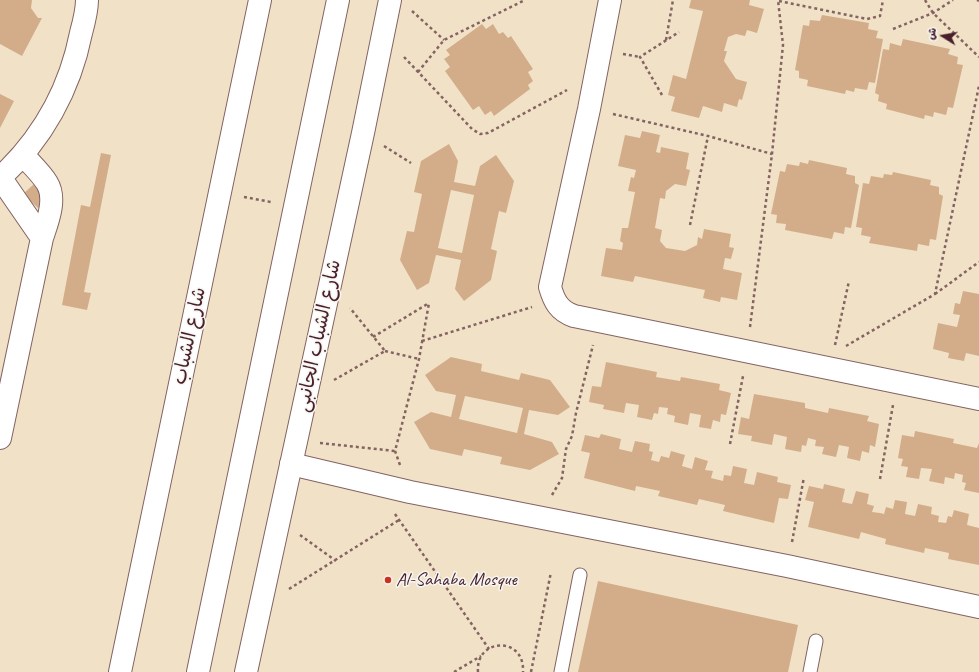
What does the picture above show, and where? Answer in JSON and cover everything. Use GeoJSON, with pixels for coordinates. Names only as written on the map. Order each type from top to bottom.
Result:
{"type":"FeatureCollection","features":[{"type":"Feature","properties":{"kind":"street"},"geometry":{"type":"LineString","coordinates":[[42,238],[0,178],[23,154],[54,110],[76,61],[87,0]]}},
{"type":"Feature","properties":{"kind":"street","name":"شارع الشباب"},"geometry":{"type":"LineString","coordinates":[[120,672],[260,0]]}},
{"type":"Feature","properties":{"kind":"street"},"geometry":{"type":"LineString","coordinates":[[198,672],[338,0]]}},
{"type":"Feature","properties":{"kind":"street","name":"شارع الشباب الجانبى"},"geometry":{"type":"LineString","coordinates":[[246,672],[363,133],[390,0]]}},
{"type":"Feature","properties":{"kind":"street"},"geometry":{"type":"LineString","coordinates":[[610,0],[594,75],[589,109],[550,287],[558,307],[566,314],[747,352],[831,361],[896,382],[979,400]]}},
{"type":"Feature","properties":{"kind":"street"},"geometry":{"type":"LineString","coordinates":[[0,438],[42,238],[47,223],[51,194],[48,184],[23,154]]}},
{"type":"Feature","properties":{"kind":"street"},"geometry":{"type":"LineString","coordinates":[[291,464],[410,492],[787,566],[979,607]]}},
{"type":"Feature","properties":{"kind":"lane"},"geometry":{"type":"LineString","coordinates":[[561,672],[580,575]]}},
{"type":"Feature","properties":{"kind":"lane"},"geometry":{"type":"LineString","coordinates":[[810,672],[816,641]]}},
{"type":"Feature","properties":{"kind":"path"},"geometry":{"type":"LineString","coordinates":[[418,72],[444,40],[525,0]]}},
{"type":"Feature","properties":{"kind":"path"},"geometry":{"type":"LineString","coordinates":[[666,40],[673,0]]}},
{"type":"Feature","properties":{"kind":"path"},"geometry":{"type":"LineString","coordinates":[[730,444],[747,352],[772,154],[783,45],[779,1],[867,19],[880,16],[883,0]]}},
{"type":"Feature","properties":{"kind":"path"},"geometry":{"type":"LineString","coordinates":[[925,0],[933,13],[979,57]]}},
{"type":"Feature","properties":{"kind":"path"},"geometry":{"type":"LineString","coordinates":[[893,29],[933,13],[953,0]]}},
{"type":"Feature","properties":{"kind":"path"},"geometry":{"type":"LineString","coordinates":[[411,10],[444,40]]}},
{"type":"Feature","properties":{"kind":"path"},"geometry":{"type":"LineString","coordinates":[[662,95],[640,57],[679,32]]}},
{"type":"Feature","properties":{"kind":"path"},"geometry":{"type":"LineString","coordinates":[[382,35],[472,129],[480,134],[488,133],[594,75]]}},
{"type":"Feature","properties":{"kind":"path"},"geometry":{"type":"LineString","coordinates":[[935,294],[979,86]]}},
{"type":"Feature","properties":{"kind":"path"},"geometry":{"type":"LineString","coordinates":[[589,109],[708,136],[772,154]]}},
{"type":"Feature","properties":{"kind":"path"},"geometry":{"type":"LineString","coordinates":[[363,133],[411,163]]}},
{"type":"Feature","properties":{"kind":"path"},"geometry":{"type":"LineString","coordinates":[[690,224],[708,136]]}},
{"type":"Feature","properties":{"kind":"path"},"geometry":{"type":"LineString","coordinates":[[220,192],[294,206]]}},
{"type":"Feature","properties":{"kind":"path"},"geometry":{"type":"LineString","coordinates":[[831,361],[935,294],[979,262]]}},
{"type":"Feature","properties":{"kind":"path"},"geometry":{"type":"LineString","coordinates":[[831,361],[849,280]]}},
{"type":"Feature","properties":{"kind":"path"},"geometry":{"type":"LineString","coordinates":[[330,284],[385,351],[419,359]]}},
{"type":"Feature","properties":{"kind":"path"},"geometry":{"type":"LineString","coordinates":[[422,341],[554,300]]}},
{"type":"Feature","properties":{"kind":"path"},"geometry":{"type":"LineString","coordinates":[[373,337],[429,303],[419,359],[395,451],[410,492]]}},
{"type":"Feature","properties":{"kind":"path"},"geometry":{"type":"LineString","coordinates":[[538,518],[562,478],[566,449],[572,436],[576,414],[600,321]]}},
{"type":"Feature","properties":{"kind":"path"},"geometry":{"type":"LineString","coordinates":[[306,395],[385,351]]}},
{"type":"Feature","properties":{"kind":"path"},"geometry":{"type":"LineString","coordinates":[[880,479],[896,382]]}},
{"type":"Feature","properties":{"kind":"path"},"geometry":{"type":"LineString","coordinates":[[296,441],[395,451]]}},
{"type":"Feature","properties":{"kind":"path"},"geometry":{"type":"LineString","coordinates":[[787,566],[804,477]]}},
{"type":"Feature","properties":{"kind":"path"},"geometry":{"type":"LineString","coordinates":[[375,484],[488,648]]}},
{"type":"Feature","properties":{"kind":"path"},"geometry":{"type":"LineString","coordinates":[[279,520],[336,561]]}},
{"type":"Feature","properties":{"kind":"path"},"geometry":{"type":"LineString","coordinates":[[260,607],[336,561],[399,520]]}},
{"type":"Feature","properties":{"kind":"path"},"geometry":{"type":"LineString","coordinates":[[531,672],[551,572]]}},
{"type":"Feature","properties":{"kind":"path"},"geometry":{"type":"LineString","coordinates":[[454,672],[481,656],[488,648],[498,645],[509,646],[518,652],[523,661],[524,672]]}},
{"type":"Feature","properties":{"kind":"path"},"geometry":{"type":"LineString","coordinates":[[478,672],[481,656]]}},
{"type":"Feature","properties":{"kind":"building"},"geometry":{"type":"Polygon","coordinates":[[[0,0],[32,0],[31,8],[38,18],[42,18],[22,56],[0,44],[0,0]]]}},
{"type":"Feature","properties":{"kind":"building"},"geometry":{"type":"Polygon","coordinates":[[[691,0],[750,0],[749,5],[764,9],[757,33],[747,30],[745,36],[736,34],[728,37],[724,51],[727,51],[724,61],[736,79],[747,82],[742,100],[739,99],[737,107],[724,103],[722,112],[703,106],[699,118],[671,111],[675,97],[668,95],[673,75],[686,79],[703,11],[689,8],[691,0]]]}},
{"type":"Feature","properties":{"kind":"building"},"geometry":{"type":"Polygon","coordinates":[[[822,15],[869,23],[868,29],[878,31],[876,38],[883,39],[875,83],[869,82],[867,90],[855,88],[854,92],[846,90],[845,94],[807,86],[808,80],[799,78],[799,71],[795,70],[803,25],[809,26],[810,20],[820,21],[822,15]]]}},
{"type":"Feature","properties":{"kind":"building"},"geometry":{"type":"Polygon","coordinates":[[[482,24],[486,29],[493,24],[499,34],[503,32],[508,38],[511,36],[533,69],[528,72],[533,81],[528,85],[530,89],[494,116],[491,111],[485,115],[479,106],[473,110],[445,71],[450,67],[444,59],[450,55],[446,50],[482,24]]]}},
{"type":"Feature","properties":{"kind":"building"},"geometry":{"type":"Polygon","coordinates":[[[903,39],[950,49],[948,54],[958,57],[957,64],[963,65],[953,108],[948,107],[946,115],[934,112],[933,117],[925,115],[924,119],[886,109],[887,104],[878,101],[879,95],[875,93],[883,49],[889,50],[890,43],[901,46],[903,39]]]}},
{"type":"Feature","properties":{"kind":"building"},"geometry":{"type":"Polygon","coordinates":[[[0,94],[14,101],[0,128],[0,94]]]}},
{"type":"Feature","properties":{"kind":"building"},"geometry":{"type":"Polygon","coordinates":[[[642,131],[660,135],[656,152],[660,153],[661,147],[689,153],[686,169],[690,170],[686,186],[675,184],[666,191],[665,199],[660,198],[655,228],[662,230],[660,241],[666,248],[685,251],[697,245],[698,237],[702,239],[704,229],[731,234],[729,247],[734,248],[731,259],[725,258],[723,269],[742,273],[737,300],[721,297],[720,302],[703,298],[705,290],[635,276],[633,282],[601,276],[606,248],[622,250],[623,243],[620,241],[622,228],[628,228],[635,192],[628,191],[631,177],[634,178],[636,170],[618,166],[625,135],[640,138],[642,131]]]}},
{"type":"Feature","properties":{"kind":"building"},"geometry":{"type":"Polygon","coordinates":[[[449,144],[458,161],[454,182],[475,186],[480,166],[496,155],[514,181],[506,213],[499,211],[491,249],[497,251],[491,280],[464,301],[455,289],[461,260],[436,255],[429,283],[417,290],[400,260],[407,231],[414,232],[422,194],[414,192],[421,161],[449,144]],[[451,190],[438,248],[462,253],[474,195],[451,190]]]}},
{"type":"Feature","properties":{"kind":"building"},"geometry":{"type":"Polygon","coordinates":[[[101,153],[111,155],[84,292],[91,293],[87,310],[62,305],[81,205],[90,207],[101,153]]]}},
{"type":"Feature","properties":{"kind":"building"},"geometry":{"type":"Polygon","coordinates":[[[809,160],[847,168],[846,174],[855,176],[855,183],[859,185],[851,228],[845,227],[844,234],[834,232],[832,239],[785,230],[786,224],[776,223],[777,215],[771,214],[780,171],[785,172],[787,164],[799,166],[800,162],[808,164],[809,160]]]}},
{"type":"Feature","properties":{"kind":"building"},"geometry":{"type":"Polygon","coordinates":[[[893,172],[931,180],[930,185],[939,187],[939,194],[943,196],[936,240],[930,239],[929,246],[918,244],[917,251],[869,243],[871,237],[861,235],[862,228],[856,227],[863,183],[869,184],[871,176],[883,178],[884,174],[892,175],[893,172]]]}},
{"type":"Feature","properties":{"kind":"building"},"geometry":{"type":"Polygon","coordinates":[[[34,184],[48,198],[38,208],[23,194],[34,184]]]}},
{"type":"Feature","properties":{"kind":"building"},"geometry":{"type":"Polygon","coordinates":[[[963,291],[979,294],[979,356],[966,353],[964,361],[948,358],[949,353],[933,349],[938,323],[957,327],[960,315],[953,314],[955,303],[960,304],[963,291]]]}},
{"type":"Feature","properties":{"kind":"building"},"geometry":{"type":"Polygon","coordinates":[[[451,357],[482,364],[481,371],[519,380],[521,373],[550,380],[570,407],[558,415],[529,410],[524,434],[552,442],[559,454],[530,470],[500,464],[502,457],[464,449],[462,456],[430,449],[414,422],[431,412],[451,417],[456,395],[436,391],[425,375],[451,357]],[[465,396],[459,419],[517,433],[523,408],[465,396]]]}},
{"type":"Feature","properties":{"kind":"building"},"geometry":{"type":"Polygon","coordinates":[[[606,362],[657,372],[656,377],[680,381],[681,377],[720,384],[719,390],[731,393],[726,415],[721,414],[720,422],[713,420],[711,429],[699,427],[701,415],[690,413],[688,425],[674,422],[675,416],[667,414],[668,408],[659,407],[658,414],[654,413],[652,420],[637,417],[639,405],[626,403],[624,413],[603,409],[604,405],[589,402],[592,386],[601,387],[606,362]]]}},
{"type":"Feature","properties":{"kind":"building"},"geometry":{"type":"Polygon","coordinates":[[[754,394],[805,403],[805,408],[828,413],[829,408],[869,416],[867,421],[879,424],[875,447],[870,445],[869,453],[862,451],[860,461],[847,458],[849,447],[839,445],[836,457],[822,454],[824,447],[815,446],[816,440],[808,438],[806,446],[802,445],[801,452],[785,449],[787,437],[774,434],[772,445],[751,441],[752,436],[738,434],[741,417],[749,419],[754,394]]]}},
{"type":"Feature","properties":{"kind":"building"},"geometry":{"type":"Polygon","coordinates":[[[915,431],[954,439],[953,443],[977,448],[979,443],[979,493],[964,490],[966,483],[962,482],[963,475],[955,473],[954,479],[945,477],[944,484],[929,481],[932,469],[921,468],[919,479],[906,477],[908,467],[901,466],[903,459],[898,458],[902,435],[914,437],[915,431]]]}},
{"type":"Feature","properties":{"kind":"building"},"geometry":{"type":"Polygon","coordinates":[[[601,434],[621,439],[619,449],[632,452],[635,441],[650,444],[649,451],[653,452],[651,460],[659,462],[661,456],[669,458],[671,451],[685,455],[682,466],[692,469],[695,457],[708,461],[705,470],[713,471],[711,478],[723,481],[724,475],[731,476],[733,466],[747,469],[744,483],[754,485],[757,472],[778,477],[777,482],[791,485],[788,499],[779,498],[774,523],[723,511],[725,505],[699,499],[697,505],[658,496],[660,491],[636,486],[635,491],[584,478],[590,453],[581,451],[585,435],[599,438],[601,434]]]}},
{"type":"Feature","properties":{"kind":"building"},"geometry":{"type":"Polygon","coordinates":[[[824,484],[845,489],[842,502],[852,504],[856,491],[869,494],[867,504],[874,506],[872,512],[884,514],[886,507],[893,509],[895,500],[907,502],[905,514],[915,516],[918,504],[932,507],[931,514],[939,516],[938,522],[946,523],[948,516],[952,517],[954,510],[969,514],[967,525],[979,528],[979,565],[948,559],[949,553],[925,548],[924,553],[885,544],[886,539],[861,532],[859,539],[808,527],[814,502],[805,500],[809,486],[823,489],[824,484]]]}},
{"type":"Feature","properties":{"kind":"building"},"geometry":{"type":"Polygon","coordinates":[[[598,581],[798,625],[788,672],[578,672],[598,581]]]}},
{"type":"Feature","properties":{"kind":"place","name":"Al-Sahaba Mosque"},"geometry":{"type":"Point","coordinates":[388,580]}}]}
